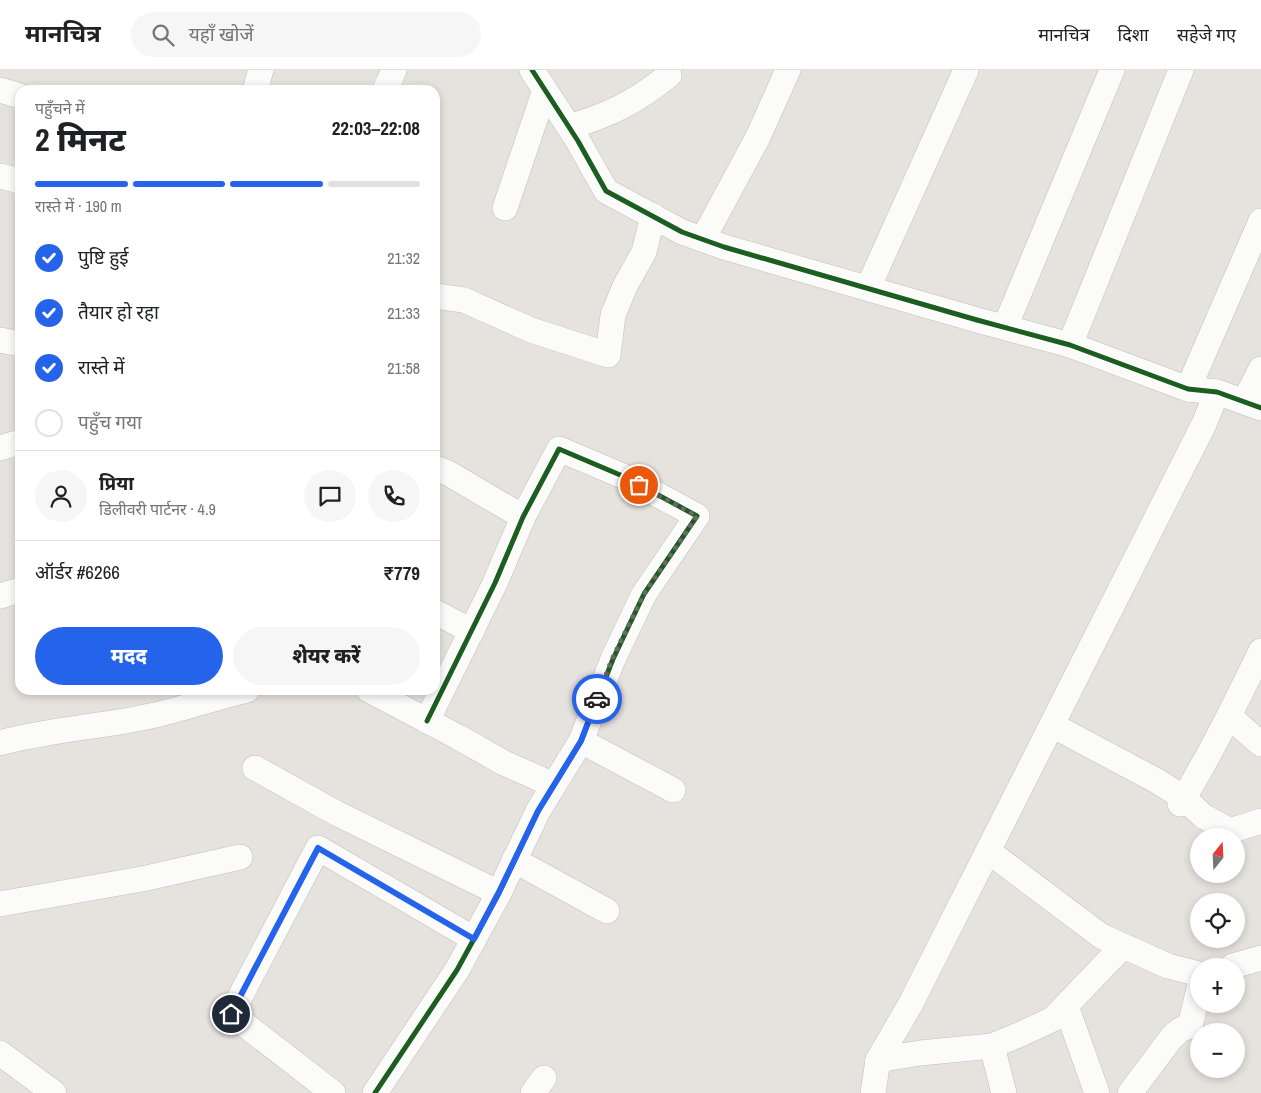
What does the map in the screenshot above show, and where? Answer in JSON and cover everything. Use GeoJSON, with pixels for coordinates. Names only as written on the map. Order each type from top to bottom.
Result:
{"type":"FeatureCollection","features":[{"type":"Feature","properties":{"kind":"street"},"geometry":{"type":"LineString","coordinates":[[256,85],[261,70]]}},
{"type":"Feature","properties":{"kind":"street"},"geometry":{"type":"LineString","coordinates":[[386,85],[394,70]]}},
{"type":"Feature","properties":{"kind":"street"},"geometry":{"type":"LineString","coordinates":[[702,239],[758,138],[788,70]]}},
{"type":"Feature","properties":{"kind":"street"},"geometry":{"type":"LineString","coordinates":[[868,288],[966,70]]}},
{"type":"Feature","properties":{"kind":"street"},"geometry":{"type":"LineString","coordinates":[[1005,327],[1112,70]]}},
{"type":"Feature","properties":{"kind":"street"},"geometry":{"type":"LineString","coordinates":[[1070,345],[1181,70]]}},
{"type":"Feature","properties":{"kind":"street"},"geometry":{"type":"LineString","coordinates":[[569,127],[600,118],[626,106],[669,75]]}},
{"type":"Feature","properties":{"kind":"street"},"geometry":{"type":"LineString","coordinates":[[538,80],[569,127],[606,191],[682,232],[868,288],[1070,345],[1188,389],[1217,392],[1253,405],[1261,369]]}},
{"type":"Feature","properties":{"kind":"street"},"geometry":{"type":"LineString","coordinates":[[505,208],[538,80]]}},
{"type":"Feature","properties":{"kind":"street"},"geometry":{"type":"LineString","coordinates":[[0,90],[15,94]]}},
{"type":"Feature","properties":{"kind":"street"},"geometry":{"type":"LineString","coordinates":[[0,176],[15,180]]}},
{"type":"Feature","properties":{"kind":"street"},"geometry":{"type":"LineString","coordinates":[[440,297],[464,300],[531,330],[608,355],[613,315],[625,286],[644,252],[653,216]]}},
{"type":"Feature","properties":{"kind":"street"},"geometry":{"type":"LineString","coordinates":[[1188,389],[1261,221]]}},
{"type":"Feature","properties":{"kind":"street"},"geometry":{"type":"LineString","coordinates":[[0,340],[15,343]]}},
{"type":"Feature","properties":{"kind":"street"},"geometry":{"type":"LineString","coordinates":[[873,1093],[878,1060],[910,1005],[1199,432],[1217,392]]}},
{"type":"Feature","properties":{"kind":"street"},"geometry":{"type":"LineString","coordinates":[[0,448],[15,444]]}},
{"type":"Feature","properties":{"kind":"street"},"geometry":{"type":"LineString","coordinates":[[375,1093],[457,970],[499,892],[538,811],[581,741],[612,659],[644,594],[697,516],[625,477],[559,449],[523,517],[495,583],[428,721]]}},
{"type":"Feature","properties":{"kind":"street"},"geometry":{"type":"LineString","coordinates":[[440,470],[523,517]]}},
{"type":"Feature","properties":{"kind":"street"},"geometry":{"type":"LineString","coordinates":[[0,596],[15,592]]}},
{"type":"Feature","properties":{"kind":"street"},"geometry":{"type":"LineString","coordinates":[[440,615],[472,631]]}},
{"type":"Feature","properties":{"kind":"street"},"geometry":{"type":"LineString","coordinates":[[1182,801],[1230,717],[1261,651]]}},
{"type":"Feature","properties":{"kind":"street"},"geometry":{"type":"LineString","coordinates":[[0,743],[80,727],[155,715],[224,695]]}},
{"type":"Feature","properties":{"kind":"street"},"geometry":{"type":"LineString","coordinates":[[378,695],[504,763],[554,785]]}},
{"type":"Feature","properties":{"kind":"street"},"geometry":{"type":"LineString","coordinates":[[1230,717],[1261,744]]}},
{"type":"Feature","properties":{"kind":"street"},"geometry":{"type":"LineString","coordinates":[[1052,725],[1157,781],[1203,816],[1230,831],[1261,821]]}},
{"type":"Feature","properties":{"kind":"street"},"geometry":{"type":"LineString","coordinates":[[581,741],[673,790]]}},
{"type":"Feature","properties":{"kind":"street"},"geometry":{"type":"LineString","coordinates":[[255,768],[336,813],[499,892]]}},
{"type":"Feature","properties":{"kind":"street"},"geometry":{"type":"LineString","coordinates":[[333,1093],[231,1014],[318,848],[474,939]]}},
{"type":"Feature","properties":{"kind":"street"},"geometry":{"type":"LineString","coordinates":[[988,851],[1101,936],[1168,966],[1190,972]]}},
{"type":"Feature","properties":{"kind":"street"},"geometry":{"type":"LineString","coordinates":[[0,904],[132,881],[240,857]]}},
{"type":"Feature","properties":{"kind":"street"},"geometry":{"type":"LineString","coordinates":[[514,860],[607,911]]}},
{"type":"Feature","properties":{"kind":"street"},"geometry":{"type":"LineString","coordinates":[[878,1060],[920,1053],[992,1046],[1021,1034],[1053,1019],[1123,946]]}},
{"type":"Feature","properties":{"kind":"street"},"geometry":{"type":"LineString","coordinates":[[1245,963],[1261,958]]}},
{"type":"Feature","properties":{"kind":"street"},"geometry":{"type":"LineString","coordinates":[[1066,1006],[1097,1093]]}},
{"type":"Feature","properties":{"kind":"street"},"geometry":{"type":"LineString","coordinates":[[1130,1093],[1172,1037],[1180,1030],[1190,1026],[1193,1013]]}},
{"type":"Feature","properties":{"kind":"street"},"geometry":{"type":"LineString","coordinates":[[992,1046],[1004,1093]]}},
{"type":"Feature","properties":{"kind":"street"},"geometry":{"type":"LineString","coordinates":[[3,1060],[54,1093]]}},
{"type":"Feature","properties":{"kind":"cycle path"},"geometry":{"type":"LineString","coordinates":[[532,70],[578,141],[606,191],[682,232],[724,247],[1070,345],[1188,389],[1217,392],[1261,408]]}},
{"type":"Feature","properties":{"kind":"cycle path"},"geometry":{"type":"LineString","coordinates":[[375,1093],[457,970],[499,893],[538,811],[581,741],[613,659],[644,594],[697,516],[625,477],[559,449],[523,517],[495,583],[440,695]]}},
{"type":"Feature","properties":{"kind":"cycle path"},"geometry":{"type":"LineString","coordinates":[[427,721],[440,695]]}},
{"type":"Feature","properties":{"kind":"way so far"},"geometry":{"type":"LineString","coordinates":[[597,699],[612,659],[644,594],[697,516],[639,485]]}},
{"type":"Feature","properties":{"kind":"route"},"geometry":{"type":"LineString","coordinates":[[231,1014],[318,848],[474,939],[538,811],[581,741],[597,699]]}}]}
